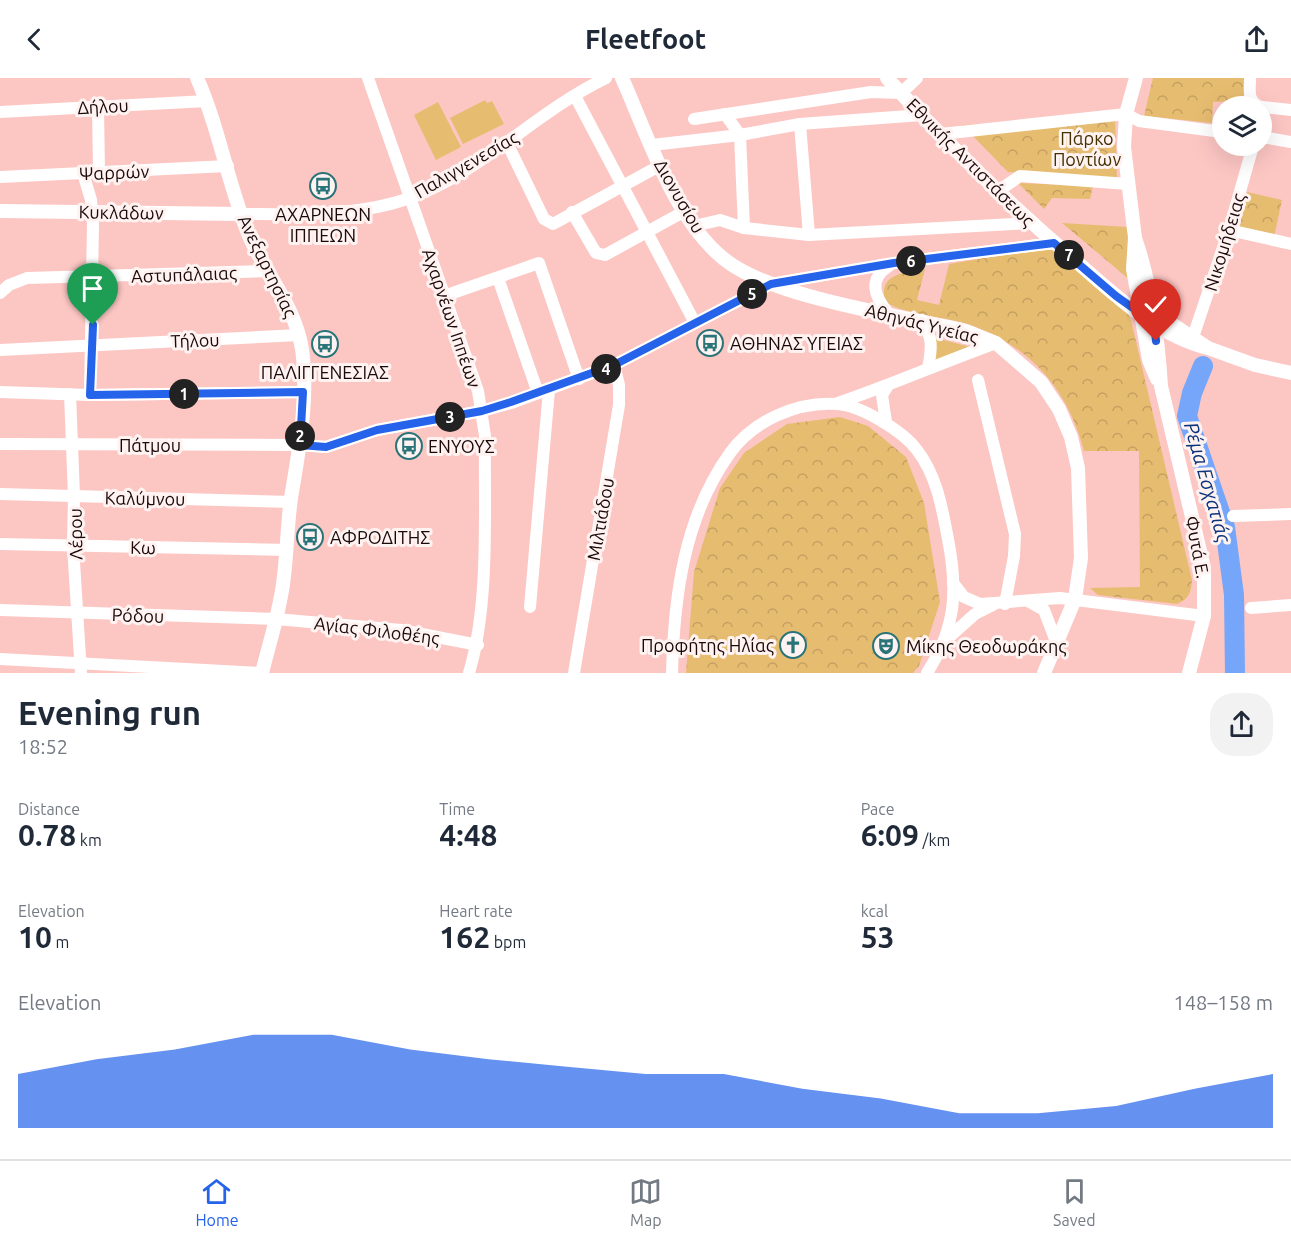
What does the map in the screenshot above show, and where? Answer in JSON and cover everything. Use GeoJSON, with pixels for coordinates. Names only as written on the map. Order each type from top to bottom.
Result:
{"type":"FeatureCollection","features":[{"type":"Feature","properties":{"kind":"street","name":"Ανεξαρτησίας"},"geometry":{"type":"LineString","coordinates":[[196,78],[207,101],[251,240],[292,314],[299,335],[303,392],[300,445],[276,619],[262,673]]}},
{"type":"Feature","properties":{"kind":"street","name":"Αχαρνέων Ιππέων"},"geometry":{"type":"LineString","coordinates":[[368,78],[478,391],[482,411],[485,467],[482,613],[478,645],[469,673]]}},
{"type":"Feature","properties":{"kind":"street","name":"Παλιγγενεσίας"},"geometry":{"type":"LineString","coordinates":[[241,214],[345,211],[410,198],[454,176],[606,78]]}},
{"type":"Feature","properties":{"kind":"street","name":"Διονυσίου"},"geometry":{"type":"LineString","coordinates":[[622,78],[661,165],[694,226],[724,260],[771,284]]}},
{"type":"Feature","properties":{"kind":"street","name":"Εθνικής Αντιστάσεως"},"geometry":{"type":"LineString","coordinates":[[887,78],[1030,223],[1148,315],[1189,340],[1208,348],[1255,365],[1291,373]]}},
{"type":"Feature","properties":{"kind":"street"},"geometry":{"type":"LineString","coordinates":[[694,119],[871,92],[901,93],[917,78]]}},
{"type":"Feature","properties":{"kind":"street","name":"Φυτά Ε."},"geometry":{"type":"LineString","coordinates":[[1136,78],[1126,114],[1124,147],[1135,238],[1143,259],[1149,360],[1161,386]]}},
{"type":"Feature","properties":{"kind":"street"},"geometry":{"type":"LineString","coordinates":[[1250,78],[1250,96]]}},
{"type":"Feature","properties":{"kind":"street"},"geometry":{"type":"LineString","coordinates":[[575,96],[695,323]]}},
{"type":"Feature","properties":{"kind":"street","name":"Δήλου"},"geometry":{"type":"LineString","coordinates":[[0,112],[207,101]]}},
{"type":"Feature","properties":{"kind":"street"},"geometry":{"type":"LineString","coordinates":[[98,106],[99,172]]}},
{"type":"Feature","properties":{"kind":"street"},"geometry":{"type":"LineString","coordinates":[[1272,108],[1291,110]]}},
{"type":"Feature","properties":{"kind":"street"},"geometry":{"type":"LineString","coordinates":[[725,114],[740,135],[744,228]]}},
{"type":"Feature","properties":{"kind":"street"},"geometry":{"type":"LineString","coordinates":[[941,134],[1126,114],[1139,121],[1212,131]]}},
{"type":"Feature","properties":{"kind":"street"},"geometry":{"type":"LineString","coordinates":[[652,146],[740,135],[800,124],[922,115]]}},
{"type":"Feature","properties":{"kind":"street"},"geometry":{"type":"LineString","coordinates":[[800,124],[810,236]]}},
{"type":"Feature","properties":{"kind":"street"},"geometry":{"type":"LineString","coordinates":[[1272,139],[1291,142]]}},
{"type":"Feature","properties":{"kind":"street"},"geometry":{"type":"LineString","coordinates":[[507,143],[544,219],[553,224],[661,165]]}},
{"type":"Feature","properties":{"kind":"street","name":"Νικομήδειας"},"geometry":{"type":"LineString","coordinates":[[1189,340],[1229,230],[1250,156]]}},
{"type":"Feature","properties":{"kind":"street","name":"Ψαρρών"},"geometry":{"type":"LineString","coordinates":[[0,177],[228,166]]}},
{"type":"Feature","properties":{"kind":"street"},"geometry":{"type":"LineString","coordinates":[[83,173],[92,211],[90,395]]}},
{"type":"Feature","properties":{"kind":"street"},"geometry":{"type":"LineString","coordinates":[[998,190],[1020,176],[1128,184]]}},
{"type":"Feature","properties":{"kind":"street","name":"Κυκλάδων"},"geometry":{"type":"LineString","coordinates":[[0,211],[241,214]]}},
{"type":"Feature","properties":{"kind":"street"},"geometry":{"type":"LineString","coordinates":[[572,212],[596,253],[605,255],[685,211]]}},
{"type":"Feature","properties":{"kind":"street"},"geometry":{"type":"LineString","coordinates":[[694,226],[720,220],[744,228],[810,236],[1030,223]]}},
{"type":"Feature","properties":{"kind":"street"},"geometry":{"type":"LineString","coordinates":[[1229,230],[1291,244]]}},
{"type":"Feature","properties":{"kind":"street","name":"Πάτμου"},"geometry":{"type":"LineString","coordinates":[[0,444],[326,447],[377,430],[482,411],[579,379],[614,365],[771,284],[894,263],[1054,243]]}},
{"type":"Feature","properties":{"kind":"street"},"geometry":{"type":"LineString","coordinates":[[444,296],[539,263],[579,379]]}},
{"type":"Feature","properties":{"kind":"street"},"geometry":{"type":"LineString","coordinates":[[888,313],[879,302],[874,282],[879,272],[894,263]]}},
{"type":"Feature","properties":{"kind":"street","name":"Αστυπάλαιας"},"geometry":{"type":"LineString","coordinates":[[0,293],[9,285],[27,278],[269,272]]}},
{"type":"Feature","properties":{"kind":"street"},"geometry":{"type":"LineString","coordinates":[[498,278],[543,391],[530,607]]}},
{"type":"Feature","properties":{"kind":"street","name":"Αθηνάς Υγείας"},"geometry":{"type":"LineString","coordinates":[[771,284],[966,331],[996,343],[1041,382],[1059,409],[1071,436],[1078,468],[1082,558],[1075,599],[1044,673]]}},
{"type":"Feature","properties":{"kind":"street","name":"Φυτά Ε."},"geometry":{"type":"LineString","coordinates":[[1148,315],[1160,360],[1161,386],[1204,568],[1204,616],[1189,673]]}},
{"type":"Feature","properties":{"kind":"street"},"geometry":{"type":"LineString","coordinates":[[922,320],[931,335],[932,347],[928,368]]}},
{"type":"Feature","properties":{"kind":"street","name":"Τήλου"},"geometry":{"type":"LineString","coordinates":[[0,350],[299,335]]}},
{"type":"Feature","properties":{"kind":"street"},"geometry":{"type":"LineString","coordinates":[[1160,360],[1171,347],[1189,340]]}},
{"type":"Feature","properties":{"kind":"street"},"geometry":{"type":"LineString","coordinates":[[672,673],[683,558],[695,518],[712,480],[731,451],[771,417],[799,408],[838,403],[887,387],[928,368],[996,343]]}},
{"type":"Feature","properties":{"kind":"street","name":"Μιλτιάδου"},"geometry":{"type":"LineString","coordinates":[[574,673],[619,405],[619,385],[614,365]]}},
{"type":"Feature","properties":{"kind":"street"},"geometry":{"type":"LineString","coordinates":[[978,380],[1015,534],[1014,556],[1000,604]]}},
{"type":"Feature","properties":{"kind":"street"},"geometry":{"type":"LineString","coordinates":[[886,422],[882,395],[887,387]]}},
{"type":"Feature","properties":{"kind":"street"},"geometry":{"type":"LineString","coordinates":[[0,392],[90,395],[303,392]]}},
{"type":"Feature","properties":{"kind":"street","name":"Λέρου"},"geometry":{"type":"LineString","coordinates":[[70,394],[73,445],[73,546],[81,667]]}},
{"type":"Feature","properties":{"kind":"street"},"geometry":{"type":"LineString","coordinates":[[838,403],[886,422],[917,449],[928,467],[939,497],[951,551],[953,610],[947,640]]}},
{"type":"Feature","properties":{"kind":"street","name":"Καλύμνου"},"geometry":{"type":"LineString","coordinates":[[0,494],[291,502]]}},
{"type":"Feature","properties":{"kind":"street"},"geometry":{"type":"LineString","coordinates":[[1233,516],[1291,514]]}},
{"type":"Feature","properties":{"kind":"street","name":"Κω"},"geometry":{"type":"LineString","coordinates":[[0,544],[287,550]]}},
{"type":"Feature","properties":{"kind":"street"},"geometry":{"type":"LineString","coordinates":[[953,583],[964,597],[980,604],[1075,599],[1204,616]]}},
{"type":"Feature","properties":{"kind":"street"},"geometry":{"type":"LineString","coordinates":[[1028,601],[1044,610],[1057,644]]}},
{"type":"Feature","properties":{"kind":"street"},"geometry":{"type":"LineString","coordinates":[[927,673],[947,640],[975,614],[1000,604]]}},
{"type":"Feature","properties":{"kind":"street"},"geometry":{"type":"LineString","coordinates":[[1251,608],[1291,605]]}},
{"type":"Feature","properties":{"kind":"street","name":"Ρόδου"},"geometry":{"type":"LineString","coordinates":[[0,610],[276,619]]}},
{"type":"Feature","properties":{"kind":"street","name":"Αγίας Φιλοθέης"},"geometry":{"type":"LineString","coordinates":[[276,619],[401,630],[478,645]]}},
{"type":"Feature","properties":{"kind":"street"},"geometry":{"type":"LineString","coordinates":[[0,659],[81,667],[262,673]]}},
{"type":"Feature","properties":{"kind":"green space"},"geometry":{"type":"Polygon","coordinates":[[[1153,78],[1245,78],[1244,96],[1212,96],[1212,123],[1144,116],[1153,78]]]}},
{"type":"Feature","properties":{"kind":"green space"},"geometry":{"type":"Polygon","coordinates":[[[485,100],[487,103],[492,101],[504,124],[463,144],[450,118],[485,100]]]}},
{"type":"Feature","properties":{"kind":"green space"},"geometry":{"type":"Polygon","coordinates":[[[438,102],[461,147],[436,160],[414,115],[438,102]]]}},
{"type":"Feature","properties":{"kind":"green space","name":"Πάρκο Ποντίων"},"geometry":{"type":"Polygon","coordinates":[[[1115,119],[1117,179],[1008,172],[962,125],[1115,119]]]}},
{"type":"Feature","properties":{"kind":"green space"},"geometry":{"type":"Polygon","coordinates":[[[1018,183],[1093,186],[1090,199],[1052,198],[1044,209],[1018,183]]]}},
{"type":"Feature","properties":{"kind":"green space"},"geometry":{"type":"Polygon","coordinates":[[[1247,192],[1282,200],[1274,237],[1239,230],[1247,192]]]}},
{"type":"Feature","properties":{"kind":"green space"},"geometry":{"type":"Polygon","coordinates":[[[1062,223],[1128,227],[1130,280],[1062,223]]]}},
{"type":"Feature","properties":{"kind":"green space"},"geometry":{"type":"Polygon","coordinates":[[[1039,249],[1055,250],[1125,308],[1131,320],[1192,580],[1189,595],[1177,604],[1098,595],[1090,588],[1140,587],[1139,451],[1084,451],[1077,429],[1057,390],[1030,359],[994,335],[973,326],[904,310],[888,303],[884,298],[885,285],[894,276],[925,269],[917,300],[939,305],[949,264],[1039,249]]]}},
{"type":"Feature","properties":{"kind":"green space"},"geometry":{"type":"Polygon","coordinates":[[[936,338],[970,347],[935,361],[936,338]]]}},
{"type":"Feature","properties":{"kind":"green space"},"geometry":{"type":"Polygon","coordinates":[[[840,417],[868,426],[906,457],[924,503],[940,602],[919,666],[913,673],[686,673],[694,572],[720,488],[744,453],[787,424],[840,417]]]}},
{"type":"Feature","properties":{"kind":"waterway","name":"Ρέμα Εσχατιάς"},"geometry":{"type":"LineString","coordinates":[[1203,366],[1192,393],[1187,416],[1225,527],[1234,595],[1235,673]]}},
{"type":"Feature","properties":{"kind":"place","name":"ΑΧΑΡΝΕΩΝ ΙΠΠΕΩΝ"},"geometry":{"type":"Point","coordinates":[323,186]}},
{"type":"Feature","properties":{"kind":"place","name":"ΑΘΗΝΑΣ ΥΓΕΙΑΣ"},"geometry":{"type":"Point","coordinates":[710,343]}},
{"type":"Feature","properties":{"kind":"place","name":"ΠΑΛΙΓΓΕΝΕΣΙΑΣ"},"geometry":{"type":"Point","coordinates":[325,344]}},
{"type":"Feature","properties":{"kind":"place","name":"ΕΝΥΟΥΣ"},"geometry":{"type":"Point","coordinates":[409,446]}},
{"type":"Feature","properties":{"kind":"place","name":"ΑΦΡΟΔΙΤΗΣ"},"geometry":{"type":"Point","coordinates":[310,537]}},
{"type":"Feature","properties":{"kind":"place","name":"Προφήτης Ηλίας"},"geometry":{"type":"Point","coordinates":[793,645]}},
{"type":"Feature","properties":{"kind":"place","name":"Μίκης Θεοδωράκης"},"geometry":{"type":"Point","coordinates":[886,646]}},
{"type":"Feature","properties":{"kind":"route"},"geometry":{"type":"LineString","coordinates":[[93,325],[90,395],[303,392],[300,445],[326,447],[377,430],[482,411],[579,379],[614,365],[771,284],[894,263],[1054,243],[1116,296],[1154,323],[1156,341]]}}]}
